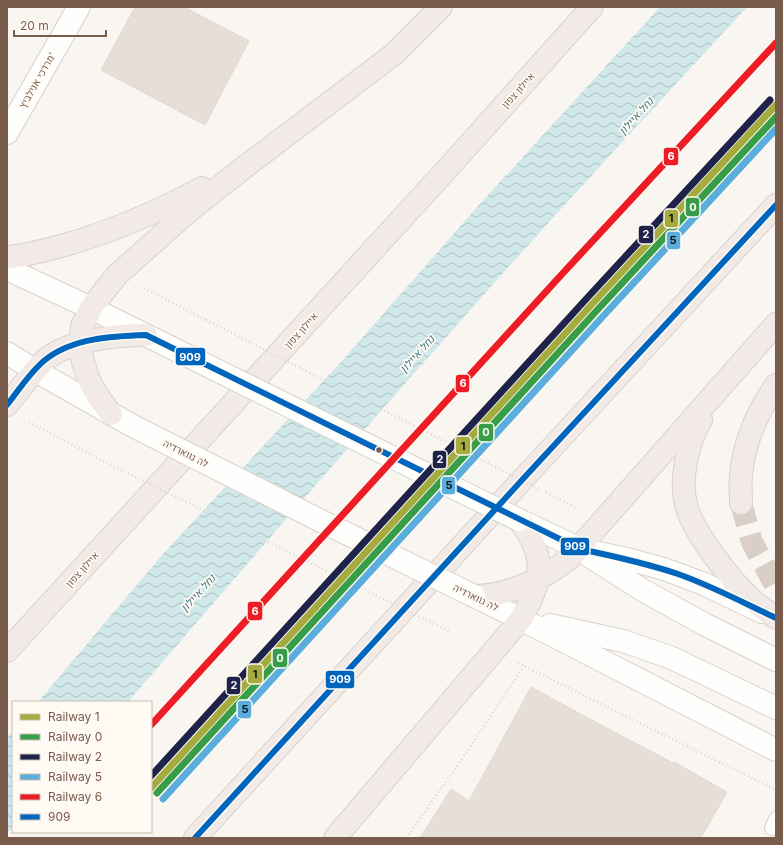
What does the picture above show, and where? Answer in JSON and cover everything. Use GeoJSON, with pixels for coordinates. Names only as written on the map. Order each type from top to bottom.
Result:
{"type":"FeatureCollection","features":[{"type":"Feature","properties":{"kind":"highway"},"geometry":{"type":"LineString","coordinates":[[111,414],[99,398],[89,380],[83,362],[80,344],[82,326],[91,308],[117,275],[190,210],[394,54],[441,7]]}},
{"type":"Feature","properties":{"kind":"highway","name":"איילון צפון"},"geometry":{"type":"LineString","coordinates":[[7,651],[433,185],[592,7]]}},
{"type":"Feature","properties":{"kind":"highway"},"geometry":{"type":"LineString","coordinates":[[7,257],[42,251],[80,241],[128,223],[164,208],[246,166]]}},
{"type":"Feature","properties":{"kind":"highway"},"geometry":{"type":"LineString","coordinates":[[195,838],[776,205]]}},
{"type":"Feature","properties":{"kind":"highway"},"geometry":{"type":"LineString","coordinates":[[474,596],[497,594],[539,578],[562,565],[580,549],[776,324]]}},
{"type":"Feature","properties":{"kind":"highway"},"geometry":{"type":"LineString","coordinates":[[7,405],[46,360],[62,350],[102,338],[126,335],[146,335]]}},
{"type":"Feature","properties":{"kind":"highway"},"geometry":{"type":"LineString","coordinates":[[741,503],[741,475],[744,454],[752,430],[763,406],[776,385]]}},
{"type":"Feature","properties":{"kind":"highway"},"geometry":{"type":"LineString","coordinates":[[719,390],[698,424],[690,444],[684,478],[684,492],[687,508],[699,534],[724,568],[751,599],[776,618]]}},
{"type":"Feature","properties":{"kind":"highway"},"geometry":{"type":"LineString","coordinates":[[335,838],[521,619],[534,594],[539,578],[539,559],[529,532],[520,520]]}},
{"type":"Feature","properties":{"kind":"main road","name":"מרדכי אנילביץ'"},"geometry":{"type":"LineString","coordinates":[[7,133],[79,7]]}},
{"type":"Feature","properties":{"kind":"main road"},"geometry":{"type":"LineString","coordinates":[[7,269],[91,308],[580,549],[644,591],[706,625],[776,660]]}},
{"type":"Feature","properties":{"kind":"main road","name":"לה גווארדיה"},"geometry":{"type":"LineString","coordinates":[[7,353],[131,425],[323,522],[521,619],[776,750]]}},
{"type":"Feature","properties":{"kind":"main road"},"geometry":{"type":"LineString","coordinates":[[580,549],[664,569],[704,584],[776,618]]}},
{"type":"Feature","properties":{"kind":"main road"},"geometry":{"type":"LineString","coordinates":[[521,619],[630,643],[672,658],[776,708]]}},
{"type":"Feature","properties":{"kind":"path"},"geometry":{"type":"LineString","coordinates":[[117,275],[603,522]]}},
{"type":"Feature","properties":{"kind":"path"},"geometry":{"type":"LineString","coordinates":[[28,421],[103,461],[451,632]]}},
{"type":"Feature","properties":{"kind":"path"},"geometry":{"type":"LineString","coordinates":[[494,651],[776,790]]}},
{"type":"Feature","properties":{"kind":"path"},"geometry":{"type":"LineString","coordinates":[[406,838],[460,762],[524,666]]}},
{"type":"Feature","properties":{"kind":"water","name":"נחל איילון"},"geometry":{"type":"Polygon","coordinates":[[[660,7],[747,7],[601,165],[415,372],[129,701],[39,701],[163,554],[341,362],[479,205],[660,7]]]}},
{"type":"Feature","properties":{"kind":"water"},"geometry":{"type":"Polygon","coordinates":[[[12,732],[12,828],[7,833],[7,738],[12,732]]]}},
{"type":"Feature","properties":{"kind":"building"},"geometry":{"type":"Polygon","coordinates":[[[135,7],[184,7],[249,41],[205,125],[101,70],[135,7]]]}},
{"type":"Feature","properties":{"kind":"building"},"geometry":{"type":"Polygon","coordinates":[[[531,687],[673,763],[674,762],[727,792],[701,838],[420,838],[451,789],[469,801],[531,687]]]}},
{"type":"Feature","properties":{"kind":"tunnel"},"geometry":{"type":"LineString","coordinates":[[741,503],[752,542],[776,587]]}},
{"type":"Feature","properties":{"kind":"rail line","name":"6"},"geometry":{"type":"LineString","coordinates":[[152,724],[563,273],[776,43]]}},
{"type":"Feature","properties":{"kind":"rail line","name":"2"},"geometry":{"type":"LineString","coordinates":[[152,775],[770,100]]}},
{"type":"Feature","properties":{"kind":"rail line","name":"1"},"geometry":{"type":"LineString","coordinates":[[152,787],[594,302],[776,105]]}},
{"type":"Feature","properties":{"kind":"rail line","name":"0"},"geometry":{"type":"LineString","coordinates":[[157,793],[600,307],[776,117]]}},
{"type":"Feature","properties":{"kind":"rail line","name":"5"},"geometry":{"type":"LineString","coordinates":[[163,799],[606,313],[776,129]]}},
{"type":"Feature","properties":{"kind":"transit line","name":"909"},"geometry":{"type":"LineString","coordinates":[[195,838],[776,205]]}},
{"type":"Feature","properties":{"kind":"transit line","name":"909"},"geometry":{"type":"LineString","coordinates":[[7,405],[34,370],[56,353],[68,347],[93,340],[120,336],[146,335],[580,549],[642,563],[678,574],[716,589],[776,618]]}}]}
